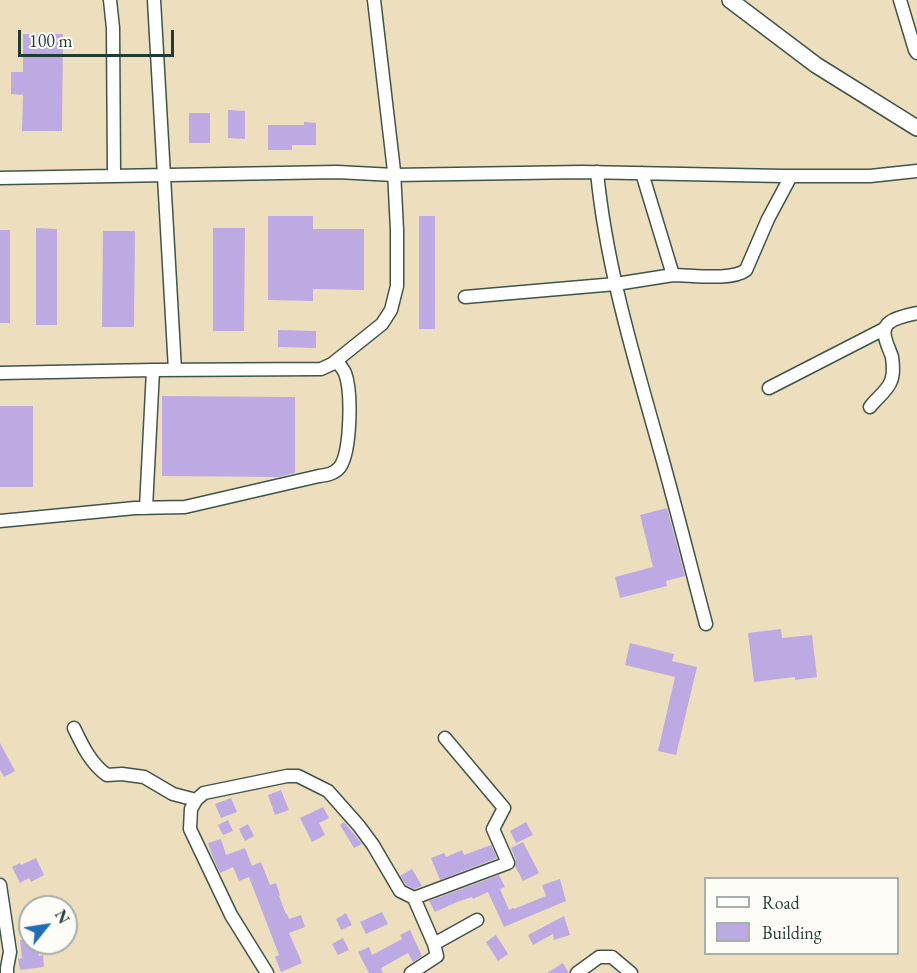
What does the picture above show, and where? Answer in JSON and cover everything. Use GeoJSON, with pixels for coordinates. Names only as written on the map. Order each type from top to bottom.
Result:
{"type":"FeatureCollection","features":[{"type":"Feature","properties":{"kind":"street"},"geometry":{"type":"LineString","coordinates":[[110,0],[113,28],[114,175]]}},
{"type":"Feature","properties":{"kind":"street"},"geometry":{"type":"LineString","coordinates":[[154,0],[175,370]]}},
{"type":"Feature","properties":{"kind":"street"},"geometry":{"type":"LineString","coordinates":[[0,373],[321,369],[337,361],[382,324],[391,310],[397,286],[397,230],[394,175],[374,0]]}},
{"type":"Feature","properties":{"kind":"street"},"geometry":{"type":"LineString","coordinates":[[730,0],[816,65],[917,128]]}},
{"type":"Feature","properties":{"kind":"street"},"geometry":{"type":"LineString","coordinates":[[900,0],[917,53]]}},
{"type":"Feature","properties":{"kind":"street"},"geometry":{"type":"LineString","coordinates":[[0,177],[337,172],[394,175],[597,172],[870,176],[917,171]]}},
{"type":"Feature","properties":{"kind":"street"},"geometry":{"type":"LineString","coordinates":[[597,172],[615,284],[706,624]]}},
{"type":"Feature","properties":{"kind":"street"},"geometry":{"type":"LineString","coordinates":[[642,173],[673,275]]}},
{"type":"Feature","properties":{"kind":"street"},"geometry":{"type":"LineString","coordinates":[[465,297],[615,284],[673,275],[730,276],[741,274],[746,270],[768,219],[791,176]]}},
{"type":"Feature","properties":{"kind":"street"},"geometry":{"type":"LineString","coordinates":[[870,407],[890,384],[893,375],[892,359],[884,330],[886,324],[917,313]]}},
{"type":"Feature","properties":{"kind":"street"},"geometry":{"type":"LineString","coordinates":[[769,388],[884,330]]}},
{"type":"Feature","properties":{"kind":"street"},"geometry":{"type":"LineString","coordinates":[[0,521],[146,508],[185,507],[330,475],[340,467],[348,444],[349,398],[345,373],[337,361]]}},
{"type":"Feature","properties":{"kind":"street"},"geometry":{"type":"LineString","coordinates":[[146,508],[153,370]]}},
{"type":"Feature","properties":{"kind":"street"},"geometry":{"type":"LineString","coordinates":[[74,728],[89,755],[99,769],[107,775],[122,774],[144,777],[174,794],[196,800]]}},
{"type":"Feature","properties":{"kind":"street"},"geometry":{"type":"LineString","coordinates":[[414,898],[508,863],[493,829],[504,808],[445,738]]}},
{"type":"Feature","properties":{"kind":"street"},"geometry":{"type":"LineString","coordinates":[[267,973],[231,915],[190,829],[191,809],[204,793],[287,776],[298,776],[327,791],[373,845],[400,891],[414,898],[437,956],[411,973]]}},
{"type":"Feature","properties":{"kind":"street"},"geometry":{"type":"LineString","coordinates":[[0,885],[10,952],[7,973]]}},
{"type":"Feature","properties":{"kind":"street"},"geometry":{"type":"LineString","coordinates":[[434,944],[477,920]]}},
{"type":"Feature","properties":{"kind":"street"},"geometry":{"type":"LineString","coordinates":[[577,973],[599,957],[612,957],[631,973]]}},
{"type":"Feature","properties":{"kind":"building"},"geometry":{"type":"Polygon","coordinates":[[[23,34],[63,34],[62,131],[22,131],[23,95],[11,94],[11,72],[23,72],[23,34]]]}},
{"type":"Feature","properties":{"kind":"building"},"geometry":{"type":"Polygon","coordinates":[[[228,110],[245,111],[245,139],[228,138],[228,110]]]}},
{"type":"Feature","properties":{"kind":"building"},"geometry":{"type":"Polygon","coordinates":[[[189,113],[210,113],[210,143],[189,143],[189,113]]]}},
{"type":"Feature","properties":{"kind":"building"},"geometry":{"type":"Polygon","coordinates":[[[304,122],[316,123],[316,145],[292,145],[292,150],[268,150],[268,125],[304,125],[304,122]]]}},
{"type":"Feature","properties":{"kind":"building"},"geometry":{"type":"Polygon","coordinates":[[[268,216],[313,216],[313,229],[364,229],[364,290],[313,289],[313,301],[268,300],[268,216]]]}},
{"type":"Feature","properties":{"kind":"building"},"geometry":{"type":"Polygon","coordinates":[[[419,216],[435,216],[435,329],[419,329],[419,216]]]}},
{"type":"Feature","properties":{"kind":"building"},"geometry":{"type":"Polygon","coordinates":[[[36,228],[57,229],[57,325],[36,325],[36,228]]]}},
{"type":"Feature","properties":{"kind":"building"},"geometry":{"type":"Polygon","coordinates":[[[213,228],[245,228],[244,331],[213,331],[213,228]]]}},
{"type":"Feature","properties":{"kind":"building"},"geometry":{"type":"Polygon","coordinates":[[[0,230],[10,230],[10,323],[0,323],[0,230]]]}},
{"type":"Feature","properties":{"kind":"building"},"geometry":{"type":"Polygon","coordinates":[[[103,231],[135,231],[134,327],[102,327],[103,231]]]}},
{"type":"Feature","properties":{"kind":"building"},"geometry":{"type":"Polygon","coordinates":[[[278,330],[316,331],[316,348],[278,347],[278,330]]]}},
{"type":"Feature","properties":{"kind":"building"},"geometry":{"type":"Polygon","coordinates":[[[162,396],[295,397],[295,473],[278,477],[162,476],[162,396]]]}},
{"type":"Feature","properties":{"kind":"building"},"geometry":{"type":"Polygon","coordinates":[[[0,406],[33,406],[33,487],[0,487],[0,406]]]}},
{"type":"Feature","properties":{"kind":"building"},"geometry":{"type":"Polygon","coordinates":[[[667,508],[685,576],[666,581],[667,586],[620,598],[615,577],[653,567],[640,515],[667,508]]]}},
{"type":"Feature","properties":{"kind":"building"},"geometry":{"type":"Polygon","coordinates":[[[781,629],[782,638],[812,635],[817,677],[754,682],[748,633],[781,629]]]}},
{"type":"Feature","properties":{"kind":"building"},"geometry":{"type":"Polygon","coordinates":[[[630,643],[674,654],[672,661],[697,667],[676,755],[658,751],[675,677],[625,665],[630,643]]]}},
{"type":"Feature","properties":{"kind":"building"},"geometry":{"type":"Polygon","coordinates":[[[0,743],[15,771],[4,777],[0,770],[0,743]]]}},
{"type":"Feature","properties":{"kind":"building"},"geometry":{"type":"Polygon","coordinates":[[[281,790],[289,810],[275,815],[268,795],[281,790]]]}},
{"type":"Feature","properties":{"kind":"building"},"geometry":{"type":"Polygon","coordinates":[[[231,798],[237,812],[221,818],[215,804],[231,798]]]}},
{"type":"Feature","properties":{"kind":"building"},"geometry":{"type":"Polygon","coordinates":[[[323,807],[329,818],[319,823],[325,835],[312,842],[300,818],[323,807]]]}},
{"type":"Feature","properties":{"kind":"building"},"geometry":{"type":"Polygon","coordinates":[[[228,820],[233,831],[223,835],[218,825],[228,820]]]}},
{"type":"Feature","properties":{"kind":"building"},"geometry":{"type":"Polygon","coordinates":[[[344,822],[362,844],[354,848],[340,825],[344,822]]]}},
{"type":"Feature","properties":{"kind":"building"},"geometry":{"type":"Polygon","coordinates":[[[526,822],[533,835],[516,843],[510,831],[526,822]]]}},
{"type":"Feature","properties":{"kind":"building"},"geometry":{"type":"Polygon","coordinates":[[[248,824],[254,836],[245,841],[239,829],[248,824]]]}},
{"type":"Feature","properties":{"kind":"building"},"geometry":{"type":"Polygon","coordinates":[[[221,839],[226,855],[245,848],[252,866],[261,862],[270,885],[276,883],[289,919],[301,915],[305,927],[289,933],[302,963],[281,972],[275,957],[279,955],[249,877],[239,881],[233,867],[220,873],[213,858],[208,843],[221,839]]]}},
{"type":"Feature","properties":{"kind":"building"},"geometry":{"type":"Polygon","coordinates":[[[523,842],[539,873],[523,881],[515,866],[516,860],[511,848],[523,842]]]}},
{"type":"Feature","properties":{"kind":"building"},"geometry":{"type":"Polygon","coordinates":[[[491,845],[497,858],[440,880],[431,858],[444,853],[446,857],[462,850],[464,855],[491,845]]]}},
{"type":"Feature","properties":{"kind":"building"},"geometry":{"type":"Polygon","coordinates":[[[36,858],[44,875],[31,882],[29,878],[20,883],[12,867],[36,858]]]}},
{"type":"Feature","properties":{"kind":"building"},"geometry":{"type":"Polygon","coordinates":[[[412,869],[422,886],[414,889],[406,885],[400,876],[412,869]]]}},
{"type":"Feature","properties":{"kind":"building"},"geometry":{"type":"Polygon","coordinates":[[[499,875],[505,887],[500,889],[509,910],[546,896],[542,885],[560,879],[566,901],[504,927],[488,892],[435,912],[429,901],[499,875]]]}},
{"type":"Feature","properties":{"kind":"building"},"geometry":{"type":"Polygon","coordinates":[[[382,912],[388,924],[366,934],[360,922],[382,912]]]}},
{"type":"Feature","properties":{"kind":"building"},"geometry":{"type":"Polygon","coordinates":[[[346,913],[352,925],[341,930],[336,919],[346,913]]]}},
{"type":"Feature","properties":{"kind":"building"},"geometry":{"type":"Polygon","coordinates":[[[564,916],[570,935],[554,940],[553,934],[533,945],[528,935],[564,916]]]}},
{"type":"Feature","properties":{"kind":"building"},"geometry":{"type":"Polygon","coordinates":[[[410,930],[422,956],[413,962],[408,953],[381,968],[383,973],[369,973],[358,952],[369,947],[372,955],[402,939],[400,935],[410,930]]]}},
{"type":"Feature","properties":{"kind":"building"},"geometry":{"type":"Polygon","coordinates":[[[496,935],[508,954],[498,961],[486,942],[496,935]]]}},
{"type":"Feature","properties":{"kind":"building"},"geometry":{"type":"Polygon","coordinates":[[[343,938],[349,950],[338,955],[332,944],[343,938]]]}},
{"type":"Feature","properties":{"kind":"building"},"geometry":{"type":"Polygon","coordinates":[[[22,955],[43,955],[44,967],[20,970],[18,959],[22,958],[22,955]]]}},
{"type":"Feature","properties":{"kind":"building"},"geometry":{"type":"Polygon","coordinates":[[[563,963],[569,973],[547,973],[563,963]]]}}]}
